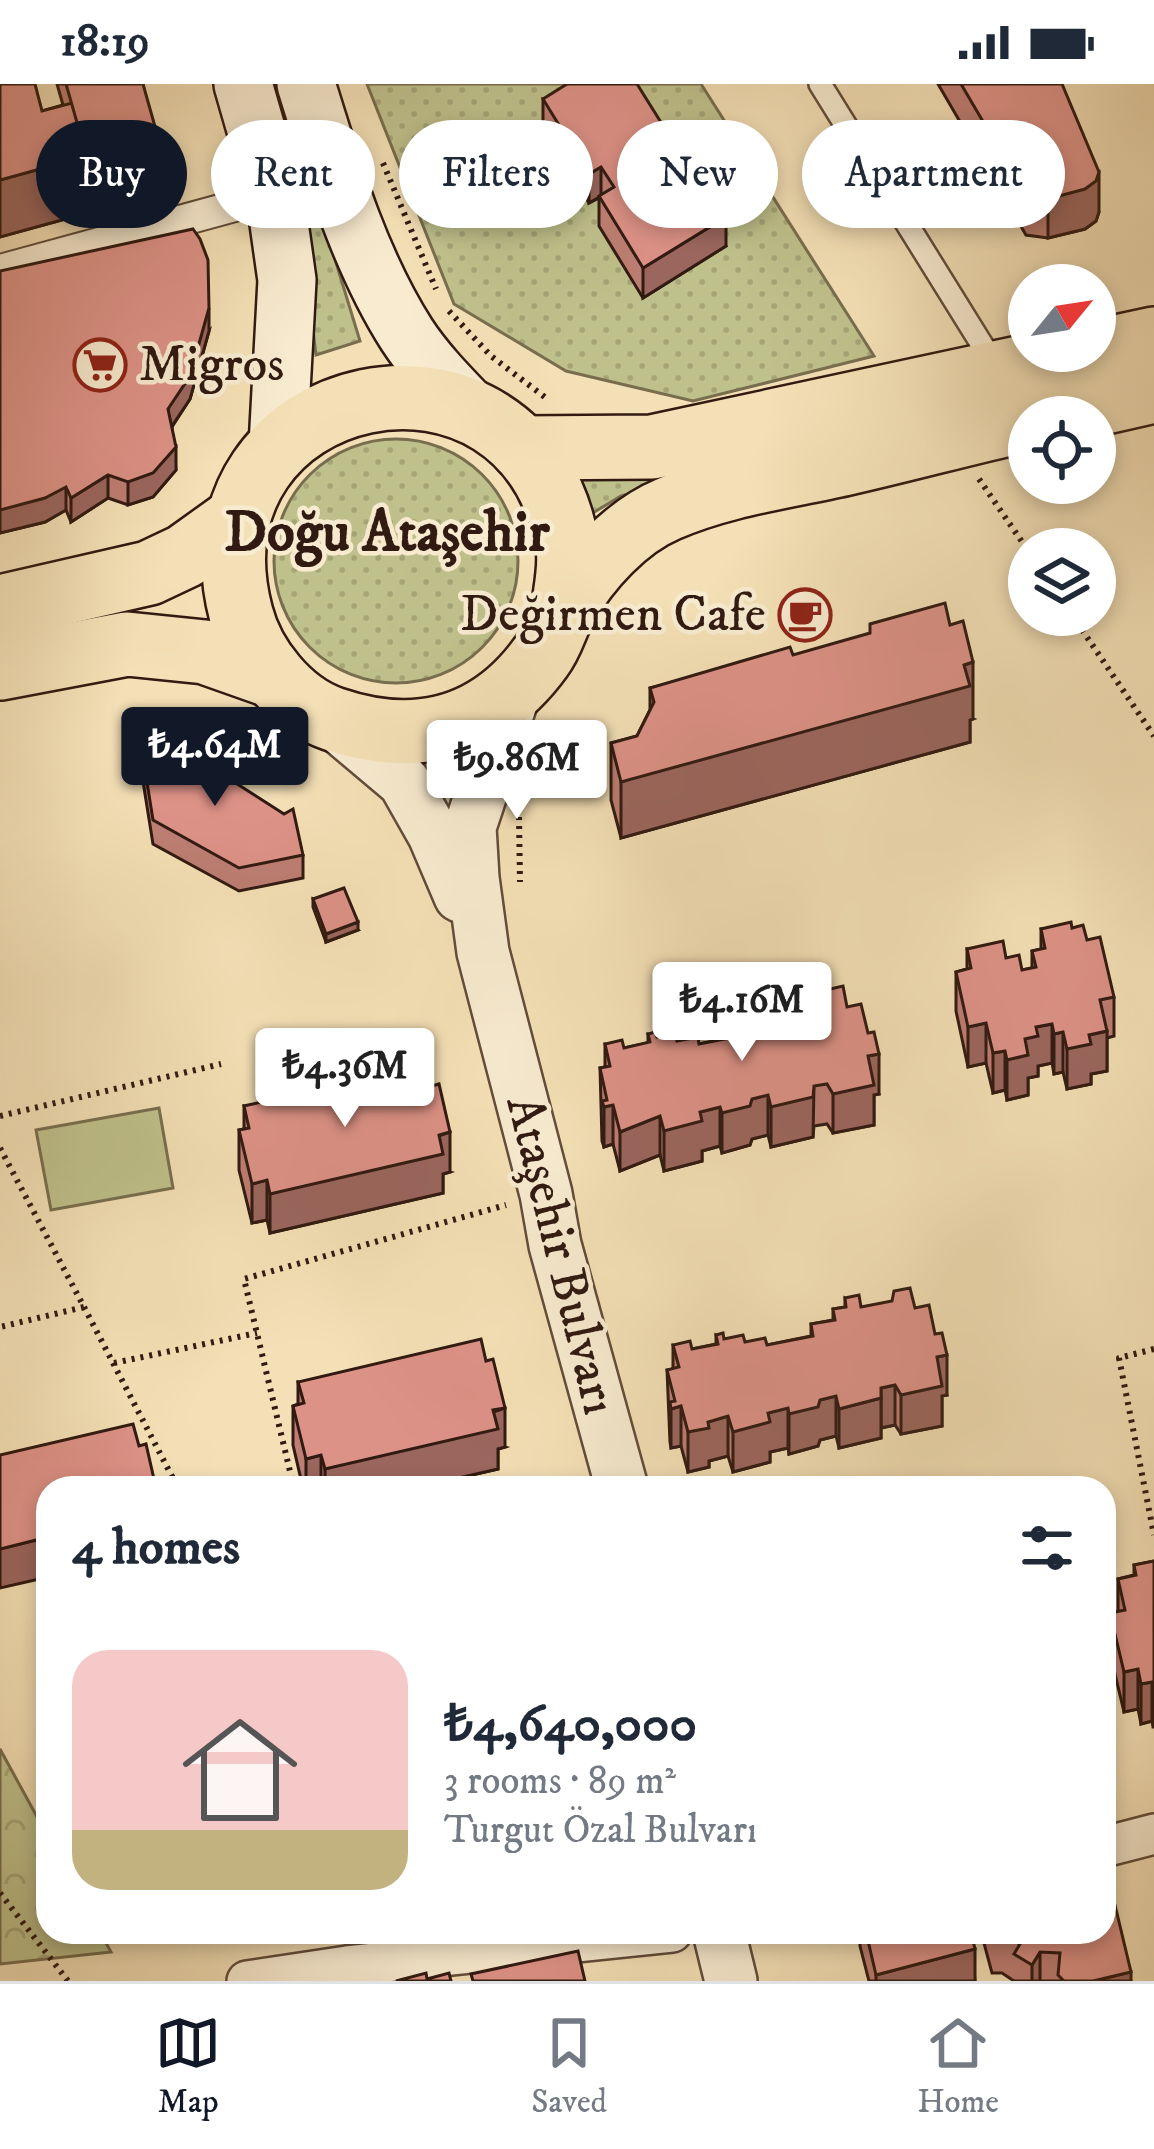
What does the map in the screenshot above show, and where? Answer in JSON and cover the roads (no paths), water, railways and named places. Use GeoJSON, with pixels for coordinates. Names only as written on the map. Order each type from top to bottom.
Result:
{"type":"FeatureCollection","features":[{"type":"Feature","properties":{"kind":"main road"},"geometry":{"type":"LineString","coordinates":[[243,84],[253,120]]}},
{"type":"Feature","properties":{"kind":"main road"},"geometry":{"type":"LineString","coordinates":[[306,84],[328,120]]}},
{"type":"Feature","properties":{"kind":"main road"},"geometry":{"type":"LineString","coordinates":[[375,227],[406,332],[429,365],[517,422],[554,496],[569,553],[563,612]]}},
{"type":"Feature","properties":{"kind":"main road"},"geometry":{"type":"LineString","coordinates":[[278,446],[287,280],[280,228]]}},
{"type":"Feature","properties":{"kind":"main road"},"geometry":{"type":"LineString","coordinates":[[1036,396],[1154,339]]}},
{"type":"Feature","properties":{"kind":"main road"},"geometry":{"type":"LineString","coordinates":[[1099,396],[1154,391]]}},
{"type":"Feature","properties":{"kind":"main road"},"geometry":{"type":"LineString","coordinates":[[1008,405],[652,447],[517,422],[423,397],[371,398],[321,415],[278,446],[255,478],[238,518],[232,580],[245,631],[273,676],[298,699],[326,717],[375,732],[426,732],[475,717],[516,688],[545,653],[563,612],[592,566],[648,520],[668,509],[772,478],[948,438],[1008,410]]}},
{"type":"Feature","properties":{"kind":"main road"},"geometry":{"type":"LineString","coordinates":[[0,607],[149,573],[185,556],[238,518]]}},
{"type":"Feature","properties":{"kind":"main road"},"geometry":{"type":"LineString","coordinates":[[0,668],[127,644],[205,652],[273,676]]}},
{"type":"Feature","properties":{"kind":"street"},"geometry":{"type":"LineString","coordinates":[[0,270],[211,212]]}},
{"type":"Feature","properties":{"kind":"street","name":"Ataşehir Bulvarı"},"geometry":{"type":"LineString","coordinates":[[483,952],[495,839],[470,827],[516,688]]}},
{"type":"Feature","properties":{"kind":"street","name":"Ataşehir Bulvarı"},"geometry":{"type":"LineString","coordinates":[[326,717],[404,782],[434,835],[483,952],[555,1245],[619,1476]]}},
{"type":"Feature","properties":{"kind":"street"},"geometry":{"type":"LineString","coordinates":[[1116,1844],[1154,1834]]}},
{"type":"Feature","properties":{"kind":"street"},"geometry":{"type":"LineString","coordinates":[[247,1981],[557,1944]]}},
{"type":"Feature","properties":{"kind":"street"},"geometry":{"type":"LineString","coordinates":[[722,1944],[731,1981]]}},
{"type":"Feature","properties":{"kind":"lane"},"geometry":{"type":"LineString","coordinates":[[820,84],[1018,396]]}},
{"type":"Feature","properties":{"kind":"place","name":"Migros"},"geometry":{"type":"Point","coordinates":[100,365]}},
{"type":"Feature","properties":{"kind":"place","name":"Değirmen Cafe"},"geometry":{"type":"Point","coordinates":[805,615]}},
{"type":"Feature","properties":{"kind":"district","name":"Doğu Ataşehir"},"geometry":{"type":"Point","coordinates":[387,533]}}]}
